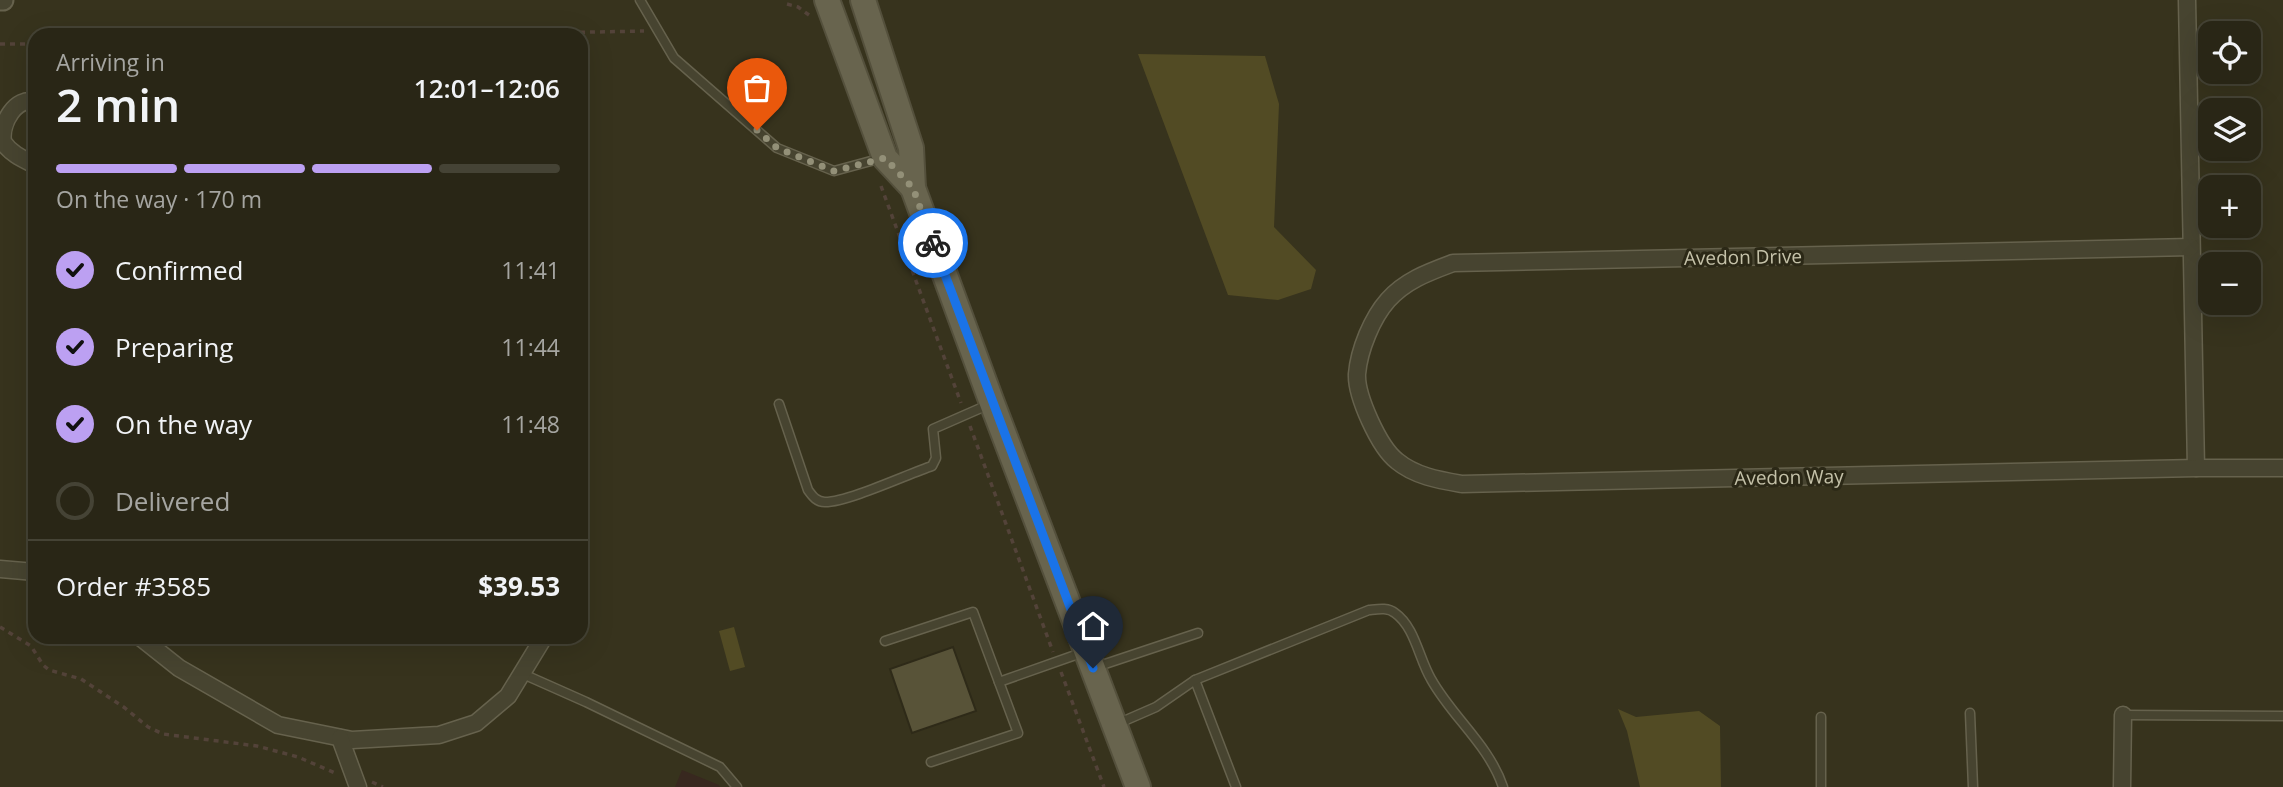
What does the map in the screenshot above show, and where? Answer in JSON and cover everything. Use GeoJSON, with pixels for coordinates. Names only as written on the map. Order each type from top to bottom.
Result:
{"type":"FeatureCollection","features":[{"type":"Feature","properties":{"kind":"main road"},"geometry":{"type":"LineString","coordinates":[[863,0],[911,148],[913,188],[1138,787]]}},
{"type":"Feature","properties":{"kind":"main road"},"geometry":{"type":"LineString","coordinates":[[819,8],[878,159],[913,188]]}},
{"type":"Feature","properties":{"kind":"street"},"geometry":{"type":"LineString","coordinates":[[2187,0],[2196,468]]}},
{"type":"Feature","properties":{"kind":"street"},"geometry":{"type":"LineString","coordinates":[[28,101],[15,105],[1,125],[2,140],[18,157],[28,162]]}},
{"type":"Feature","properties":{"kind":"street","name":"Avedon Drive"},"geometry":{"type":"LineString","coordinates":[[1357,375],[1369,329],[1388,300],[1416,277],[1453,263],[2191,247]]}},
{"type":"Feature","properties":{"kind":"street","name":"Avedon Way"},"geometry":{"type":"LineString","coordinates":[[1357,375],[1367,412],[1380,442],[1396,461],[1428,478],[1462,484],[2283,468]]}},
{"type":"Feature","properties":{"kind":"street"},"geometry":{"type":"LineString","coordinates":[[0,569],[28,571]]}},
{"type":"Feature","properties":{"kind":"street"},"geometry":{"type":"LineString","coordinates":[[148,644],[179,668],[278,725],[352,740],[439,735],[476,723],[508,696],[540,644]]}},
{"type":"Feature","properties":{"kind":"street"},"geometry":{"type":"LineString","coordinates":[[2122,787],[2123,715]]}},
{"type":"Feature","properties":{"kind":"street"},"geometry":{"type":"LineString","coordinates":[[340,738],[355,782]]}},
{"type":"Feature","properties":{"kind":"lane"},"geometry":{"type":"LineString","coordinates":[[640,0],[674,58],[777,148],[834,171],[878,159]]}},
{"type":"Feature","properties":{"kind":"lane"},"geometry":{"type":"LineString","coordinates":[[779,404],[808,490],[814,498],[824,502],[840,500],[932,466],[936,458],[933,429],[992,403]]}},
{"type":"Feature","properties":{"kind":"lane"},"geometry":{"type":"LineString","coordinates":[[1115,725],[1156,707],[1195,680],[1369,610],[1384,609],[1394,611],[1405,623],[1431,680],[1497,768],[1503,787]]}},
{"type":"Feature","properties":{"kind":"lane"},"geometry":{"type":"LineString","coordinates":[[885,641],[973,612],[1018,733],[931,762]]}},
{"type":"Feature","properties":{"kind":"lane"},"geometry":{"type":"LineString","coordinates":[[999,682],[1057,662],[1121,657],[1199,633]]}},
{"type":"Feature","properties":{"kind":"lane"},"geometry":{"type":"LineString","coordinates":[[523,674],[720,767],[737,787]]}},
{"type":"Feature","properties":{"kind":"lane"},"geometry":{"type":"LineString","coordinates":[[1195,680],[1236,787]]}},
{"type":"Feature","properties":{"kind":"lane"},"geometry":{"type":"LineString","coordinates":[[1970,713],[1973,787]]}},
{"type":"Feature","properties":{"kind":"lane"},"geometry":{"type":"LineString","coordinates":[[2123,715],[2283,716]]}},
{"type":"Feature","properties":{"kind":"lane"},"geometry":{"type":"LineString","coordinates":[[1821,717],[1822,787]]}},
{"type":"Feature","properties":{"kind":"path"},"geometry":{"type":"LineString","coordinates":[[787,4],[819,8]]}},
{"type":"Feature","properties":{"kind":"path"},"geometry":{"type":"LineString","coordinates":[[588,32],[659,31]]}},
{"type":"Feature","properties":{"kind":"path"},"geometry":{"type":"LineString","coordinates":[[0,44],[28,44]]}},
{"type":"Feature","properties":{"kind":"path"},"geometry":{"type":"LineString","coordinates":[[878,159],[965,415],[1104,787]]}},
{"type":"Feature","properties":{"kind":"path"},"geometry":{"type":"LineString","coordinates":[[0,627],[31,646],[49,670],[80,679],[148,727],[163,734],[257,746],[355,782],[383,787]]}},
{"type":"Feature","properties":{"kind":"shaded area"},"geometry":{"type":"Polygon","coordinates":[[[1138,54],[1265,56],[1279,104],[1274,227],[1316,270],[1311,289],[1278,300],[1228,295],[1138,54]]]}},
{"type":"Feature","properties":{"kind":"shaded area"},"geometry":{"type":"Polygon","coordinates":[[[734,627],[745,667],[730,671],[719,631],[734,627]]]}},
{"type":"Feature","properties":{"kind":"shaded area"},"geometry":{"type":"Polygon","coordinates":[[[1618,709],[1636,717],[1699,711],[1720,726],[1721,787],[1640,787],[1627,731],[1618,709]]]}},
{"type":"Feature","properties":{"kind":"shaded area"},"geometry":{"type":"Polygon","coordinates":[[[682,770],[719,785],[720,787],[675,787],[682,770]]]}},
{"type":"Feature","properties":{"kind":"building"},"geometry":{"type":"Polygon","coordinates":[[[953,647],[976,711],[912,733],[890,669],[953,647]]]}},
{"type":"Feature","properties":{"kind":"way so far"},"geometry":{"type":"LineString","coordinates":[[757,130],[777,148],[834,171],[885,158],[913,188],[933,243]]}},
{"type":"Feature","properties":{"kind":"route"},"geometry":{"type":"LineString","coordinates":[[933,243],[1093,668]]}}]}
